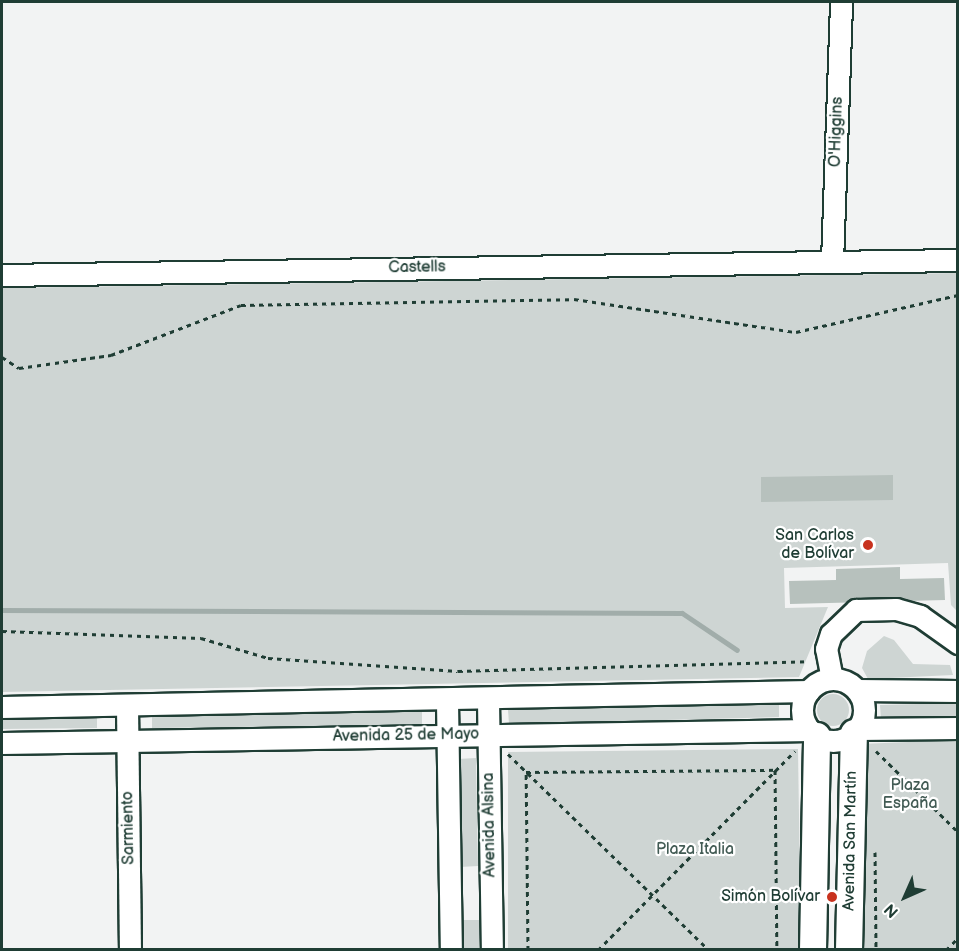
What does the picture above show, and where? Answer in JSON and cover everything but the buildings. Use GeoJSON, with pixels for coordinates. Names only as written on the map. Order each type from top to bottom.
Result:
{"type":"FeatureCollection","features":[{"type":"Feature","properties":{"kind":"main road","name":"Avenida San Martín"},"geometry":{"type":"LineString","coordinates":[[849,950],[855,731]]}},
{"type":"Feature","properties":{"kind":"main road"},"geometry":{"type":"LineString","coordinates":[[813,733],[813,950]]}},
{"type":"Feature","properties":{"kind":"street","name":"O'Higgins"},"geometry":{"type":"LineString","coordinates":[[831,262],[841,2]]}},
{"type":"Feature","properties":{"kind":"street","name":"Castells"},"geometry":{"type":"LineString","coordinates":[[2,275],[957,260]]}},
{"type":"Feature","properties":{"kind":"street"},"geometry":{"type":"LineString","coordinates":[[832,679],[828,658],[831,634],[856,610],[896,609],[920,616],[957,643]]}},
{"type":"Feature","properties":{"kind":"street"},"geometry":{"type":"LineString","coordinates":[[832,679],[857,690],[957,691]]}},
{"type":"Feature","properties":{"kind":"street"},"geometry":{"type":"LineString","coordinates":[[832,679],[808,691],[803,704],[813,733],[832,741],[855,731],[957,728]]}},
{"type":"Feature","properties":{"kind":"street"},"geometry":{"type":"LineString","coordinates":[[855,731],[863,717],[857,690]]}},
{"type":"Feature","properties":{"kind":"street","name":"Avenida 25 de Mayo"},"geometry":{"type":"LineString","coordinates":[[2,706],[447,702],[808,691]]}},
{"type":"Feature","properties":{"kind":"street","name":"Avenida Alsina"},"geometry":{"type":"LineString","coordinates":[[488,701],[492,950]]}},
{"type":"Feature","properties":{"kind":"street"},"geometry":{"type":"LineString","coordinates":[[447,702],[451,950]]}},
{"type":"Feature","properties":{"kind":"street","name":"Sarmiento"},"geometry":{"type":"LineString","coordinates":[[127,706],[130,950]]}},
{"type":"Feature","properties":{"kind":"street","name":"Avenida 25 de Mayo"},"geometry":{"type":"LineString","coordinates":[[2,743],[488,734],[813,733]]}},
{"type":"Feature","properties":{"kind":"path"},"geometry":{"type":"LineString","coordinates":[[2,357],[19,368],[111,355],[241,305],[574,299],[796,332],[957,295]]}},
{"type":"Feature","properties":{"kind":"path"},"geometry":{"type":"LineString","coordinates":[[2,631],[201,638],[268,658],[458,671],[789,664],[828,658]]}},
{"type":"Feature","properties":{"kind":"path"},"geometry":{"type":"LineString","coordinates":[[855,731],[957,832]]}},
{"type":"Feature","properties":{"kind":"path"},"geometry":{"type":"LineString","coordinates":[[597,950],[813,733]]}},
{"type":"Feature","properties":{"kind":"path"},"geometry":{"type":"LineString","coordinates":[[488,734],[709,950]]}},
{"type":"Feature","properties":{"kind":"path"},"geometry":{"type":"LineString","coordinates":[[874,750],[886,750]]}},
{"type":"Feature","properties":{"kind":"path"},"geometry":{"type":"LineString","coordinates":[[874,750],[874,761]]}},
{"type":"Feature","properties":{"kind":"path"},"geometry":{"type":"LineString","coordinates":[[526,772],[776,770]]}},
{"type":"Feature","properties":{"kind":"path"},"geometry":{"type":"LineString","coordinates":[[776,770],[777,950]]}},
{"type":"Feature","properties":{"kind":"path"},"geometry":{"type":"LineString","coordinates":[[526,772],[528,950]]}},
{"type":"Feature","properties":{"kind":"path"},"geometry":{"type":"LineString","coordinates":[[875,844],[876,950]]}},
{"type":"Feature","properties":{"kind":"path"},"geometry":{"type":"LineString","coordinates":[[946,950],[957,938]]}},
{"type":"Feature","properties":{"kind":"green space"},"geometry":{"type":"Polygon","coordinates":[[[957,273],[957,611],[951,605],[948,563],[784,568],[785,608],[828,607],[799,677],[2,692],[2,288],[957,273]]]}},
{"type":"Feature","properties":{"kind":"green space"},"geometry":{"type":"Polygon","coordinates":[[[884,636],[894,640],[913,664],[950,665],[953,675],[868,679],[862,668],[867,651],[884,636]]]}},
{"type":"Feature","properties":{"kind":"green space"},"geometry":{"type":"Polygon","coordinates":[[[833,694],[844,699],[849,710],[844,721],[833,726],[822,721],[817,710],[822,699],[833,694]]]}},
{"type":"Feature","properties":{"kind":"green space"},"geometry":{"type":"Polygon","coordinates":[[[779,702],[779,717],[509,724],[508,710],[779,702]]]}},
{"type":"Feature","properties":{"kind":"green space"},"geometry":{"type":"Polygon","coordinates":[[[957,703],[957,717],[881,719],[880,705],[957,703]]]}},
{"type":"Feature","properties":{"kind":"green space"},"geometry":{"type":"Polygon","coordinates":[[[422,710],[422,725],[152,728],[152,713],[422,710]]]}},
{"type":"Feature","properties":{"kind":"green space"},"geometry":{"type":"Polygon","coordinates":[[[97,714],[97,728],[2,729],[2,715],[97,714]]]}},
{"type":"Feature","properties":{"kind":"green space","name":"Plaza España"},"geometry":{"type":"Polygon","coordinates":[[[957,740],[957,949],[864,949],[860,744],[957,740]]]}},
{"type":"Feature","properties":{"kind":"green space","name":"Plaza Italia"},"geometry":{"type":"Polygon","coordinates":[[[798,749],[801,949],[508,949],[508,752],[798,749]]]}},
{"type":"Feature","properties":{"kind":"green space"},"geometry":{"type":"Polygon","coordinates":[[[476,758],[478,866],[460,867],[458,759],[476,758]]]}},
{"type":"Feature","properties":{"kind":"green space"},"geometry":{"type":"Polygon","coordinates":[[[461,920],[479,920],[479,949],[462,949],[461,920]]]}},
{"type":"Feature","properties":{"kind":"waterway"},"geometry":{"type":"LineString","coordinates":[[2,610],[682,613],[737,650]]}},
{"type":"Feature","properties":{"kind":"place","name":"San Carlos de Bolívar"},"geometry":{"type":"Point","coordinates":[868,545]}},
{"type":"Feature","properties":{"kind":"place","name":"Simón Bolívar"},"geometry":{"type":"Point","coordinates":[832,897]}}]}
